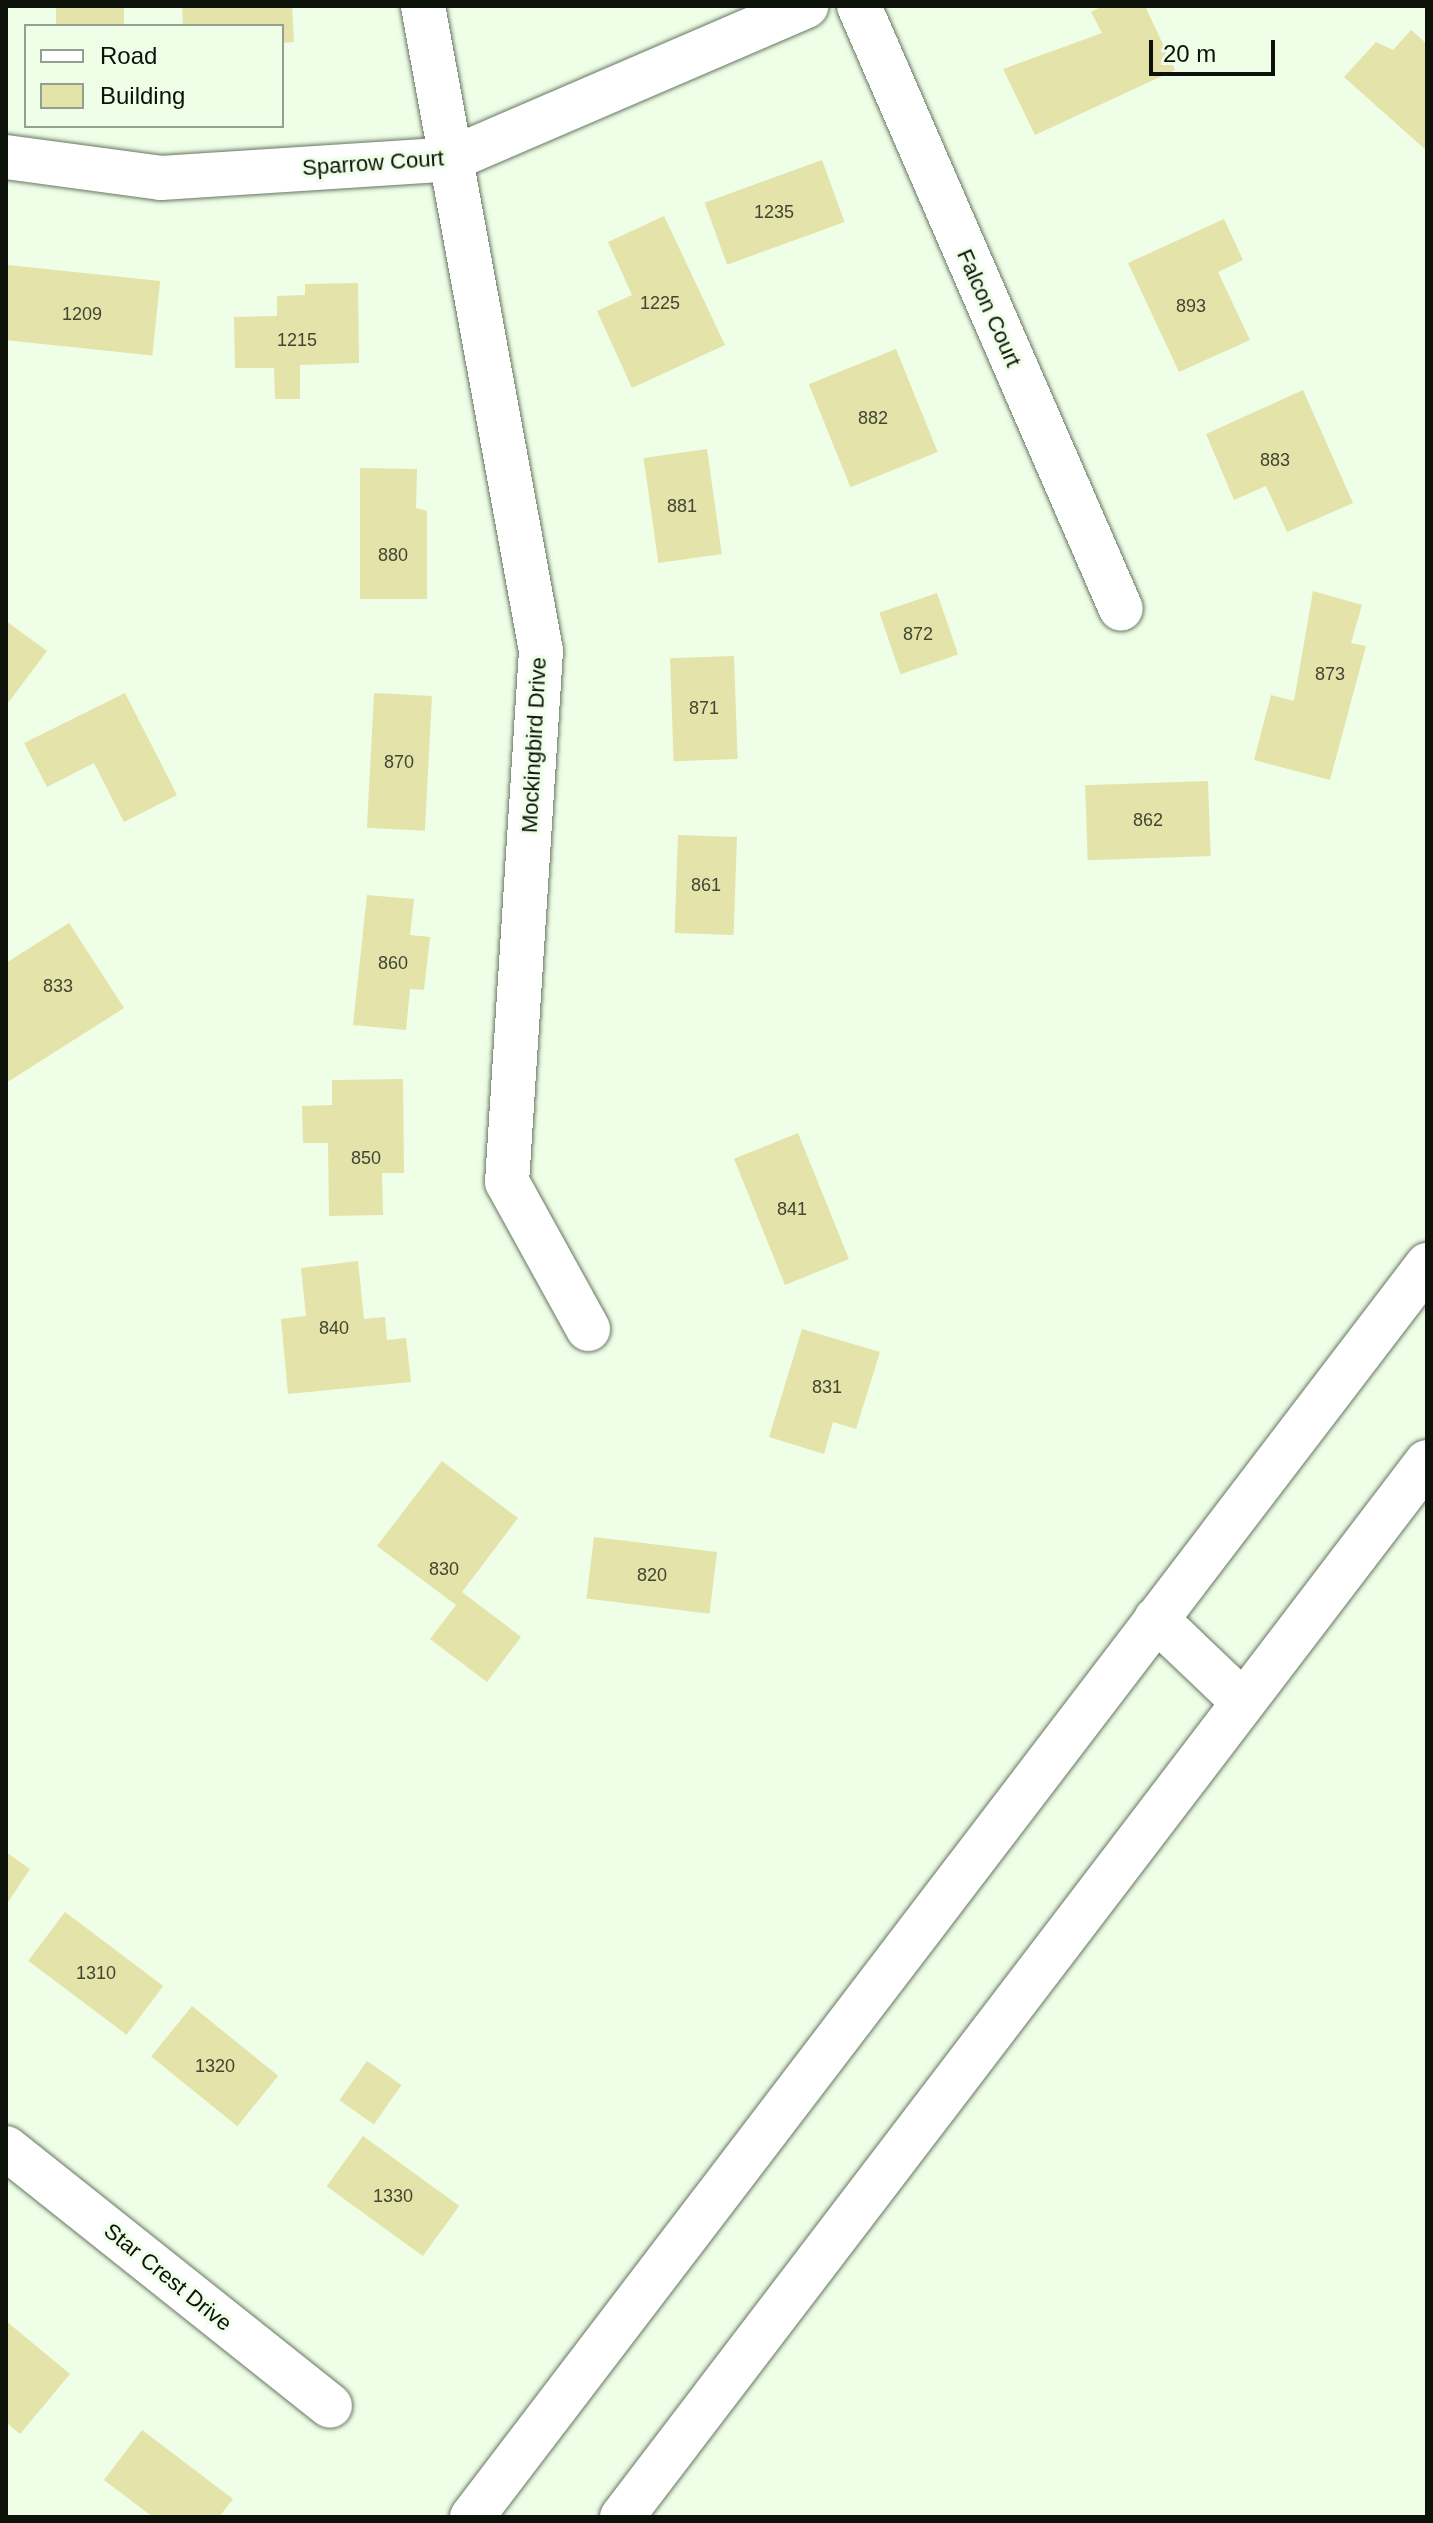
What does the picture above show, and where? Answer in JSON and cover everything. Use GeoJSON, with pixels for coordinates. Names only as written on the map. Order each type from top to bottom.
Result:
{"type":"FeatureCollection","features":[{"type":"Feature","properties":{"kind":"main road","name":"Mockingbird Drive"},"geometry":{"type":"LineString","coordinates":[[423,6],[541,651],[507,1182],[588,1329]]}},
{"type":"Feature","properties":{"kind":"main road","name":"Sparrow Court"},"geometry":{"type":"LineString","coordinates":[[6,157],[161,178],[451,159],[806,6]]}},
{"type":"Feature","properties":{"kind":"main road","name":"Falcon Court"},"geometry":{"type":"LineString","coordinates":[[859,6],[1121,609]]}},
{"type":"Feature","properties":{"kind":"main road"},"geometry":{"type":"LineString","coordinates":[[472,2517],[1427,1265]]}},
{"type":"Feature","properties":{"kind":"main road"},"geometry":{"type":"LineString","coordinates":[[622,2517],[1427,1462]]}},
{"type":"Feature","properties":{"kind":"main road"},"geometry":{"type":"LineString","coordinates":[[1156,1619],[1242,1701]]}},
{"type":"Feature","properties":{"kind":"main road","name":"Star Crest Drive"},"geometry":{"type":"LineString","coordinates":[[6,2148],[330,2406]]}},
{"type":"Feature","properties":{"kind":"building"},"geometry":{"type":"Polygon","coordinates":[[[56,6],[124,6],[124,24],[56,24],[56,6]]]}},
{"type":"Feature","properties":{"kind":"building"},"geometry":{"type":"Polygon","coordinates":[[[182,6],[292,6],[294,42],[284,43],[284,24],[183,24],[182,6]]]}},
{"type":"Feature","properties":{"kind":"building"},"geometry":{"type":"Polygon","coordinates":[[[1103,6],[1145,6],[1175,70],[1035,135],[1003,69],[1102,33],[1091,12],[1103,6]]]}},
{"type":"Feature","properties":{"kind":"building"},"geometry":{"type":"Polygon","coordinates":[[[1411,30],[1427,44],[1427,151],[1344,77],[1376,42],[1393,50],[1411,30]]]}},
{"type":"Feature","properties":{"kind":"building"},"geometry":{"type":"Polygon","coordinates":[[[822,160],[845,222],[727,265],[705,203],[822,160]]]}},
{"type":"Feature","properties":{"kind":"building"},"geometry":{"type":"Polygon","coordinates":[[[664,216],[725,345],[632,388],[597,311],[632,295],[608,242],[664,216]]]}},
{"type":"Feature","properties":{"kind":"building"},"geometry":{"type":"Polygon","coordinates":[[[1224,219],[1243,260],[1218,272],[1250,340],[1179,372],[1128,263],[1224,219]]]}},
{"type":"Feature","properties":{"kind":"building"},"geometry":{"type":"Polygon","coordinates":[[[8,265],[160,281],[152,356],[6,340],[8,265]]]}},
{"type":"Feature","properties":{"kind":"building"},"geometry":{"type":"Polygon","coordinates":[[[358,283],[359,363],[300,365],[300,399],[275,399],[274,368],[235,368],[234,317],[277,316],[277,296],[305,295],[305,284],[358,283]]]}},
{"type":"Feature","properties":{"kind":"building"},"geometry":{"type":"Polygon","coordinates":[[[896,349],[938,452],[850,487],[809,384],[896,349]]]}},
{"type":"Feature","properties":{"kind":"building"},"geometry":{"type":"Polygon","coordinates":[[[1303,390],[1353,503],[1287,532],[1266,486],[1234,500],[1206,434],[1303,390]]]}},
{"type":"Feature","properties":{"kind":"building"},"geometry":{"type":"Polygon","coordinates":[[[707,449],[722,554],[658,563],[644,458],[707,449]]]}},
{"type":"Feature","properties":{"kind":"building"},"geometry":{"type":"Polygon","coordinates":[[[360,468],[417,469],[416,508],[427,511],[427,599],[360,599],[360,468]]]}},
{"type":"Feature","properties":{"kind":"building"},"geometry":{"type":"Polygon","coordinates":[[[1313,591],[1362,605],[1351,643],[1366,646],[1330,780],[1254,760],[1271,695],[1294,701],[1313,591]]]}},
{"type":"Feature","properties":{"kind":"building"},"geometry":{"type":"Polygon","coordinates":[[[937,593],[958,654],[900,674],[879,613],[937,593]]]}},
{"type":"Feature","properties":{"kind":"building"},"geometry":{"type":"Polygon","coordinates":[[[6,621],[47,651],[8,703],[6,701],[6,621]]]}},
{"type":"Feature","properties":{"kind":"building"},"geometry":{"type":"Polygon","coordinates":[[[734,656],[738,759],[674,761],[670,658],[734,656]]]}},
{"type":"Feature","properties":{"kind":"building"},"geometry":{"type":"Polygon","coordinates":[[[125,693],[177,795],[124,822],[94,763],[47,787],[24,743],[125,693]]]}},
{"type":"Feature","properties":{"kind":"building"},"geometry":{"type":"Polygon","coordinates":[[[374,693],[432,696],[425,831],[367,828],[374,693]]]}},
{"type":"Feature","properties":{"kind":"building"},"geometry":{"type":"Polygon","coordinates":[[[1208,781],[1211,856],[1088,860],[1085,785],[1208,781]]]}},
{"type":"Feature","properties":{"kind":"building"},"geometry":{"type":"Polygon","coordinates":[[[678,835],[737,837],[734,935],[675,933],[678,835]]]}},
{"type":"Feature","properties":{"kind":"building"},"geometry":{"type":"Polygon","coordinates":[[[367,895],[414,899],[410,935],[430,937],[424,990],[410,989],[406,1030],[353,1025],[367,895]]]}},
{"type":"Feature","properties":{"kind":"building"},"geometry":{"type":"Polygon","coordinates":[[[69,923],[124,1008],[6,1083],[6,963],[69,923]]]}},
{"type":"Feature","properties":{"kind":"building"},"geometry":{"type":"Polygon","coordinates":[[[403,1079],[404,1173],[382,1173],[383,1215],[329,1216],[328,1143],[303,1143],[302,1106],[332,1105],[332,1080],[403,1079]]]}},
{"type":"Feature","properties":{"kind":"building"},"geometry":{"type":"Polygon","coordinates":[[[798,1133],[849,1259],[785,1285],[734,1159],[798,1133]]]}},
{"type":"Feature","properties":{"kind":"building"},"geometry":{"type":"Polygon","coordinates":[[[358,1261],[364,1319],[385,1317],[387,1340],[406,1338],[411,1382],[288,1394],[281,1319],[306,1316],[301,1268],[358,1261]]]}},
{"type":"Feature","properties":{"kind":"building"},"geometry":{"type":"Polygon","coordinates":[[[802,1329],[880,1352],[856,1429],[833,1422],[824,1454],[769,1437],[802,1329]]]}},
{"type":"Feature","properties":{"kind":"building"},"geometry":{"type":"Polygon","coordinates":[[[442,1461],[518,1518],[462,1592],[521,1637],[487,1682],[430,1639],[456,1605],[377,1546],[442,1461]]]}},
{"type":"Feature","properties":{"kind":"building"},"geometry":{"type":"Polygon","coordinates":[[[594,1537],[717,1552],[710,1614],[586,1599],[594,1537]]]}},
{"type":"Feature","properties":{"kind":"building"},"geometry":{"type":"Polygon","coordinates":[[[6,1852],[30,1869],[6,1905],[6,1852]]]}},
{"type":"Feature","properties":{"kind":"building"},"geometry":{"type":"Polygon","coordinates":[[[65,1912],[163,1986],[127,2035],[28,1961],[65,1912]]]}},
{"type":"Feature","properties":{"kind":"building"},"geometry":{"type":"Polygon","coordinates":[[[192,2006],[278,2076],[237,2126],[151,2057],[192,2006]]]}},
{"type":"Feature","properties":{"kind":"building"},"geometry":{"type":"Polygon","coordinates":[[[367,2061],[401,2085],[374,2124],[339,2100],[367,2061]]]}},
{"type":"Feature","properties":{"kind":"building"},"geometry":{"type":"Polygon","coordinates":[[[363,2136],[459,2206],[423,2256],[327,2186],[363,2136]]]}},
{"type":"Feature","properties":{"kind":"building"},"geometry":{"type":"Polygon","coordinates":[[[6,2321],[70,2374],[20,2434],[6,2422],[6,2321]]]}},
{"type":"Feature","properties":{"kind":"building"},"geometry":{"type":"Polygon","coordinates":[[[142,2430],[233,2499],[219,2517],[153,2517],[104,2480],[142,2430]]]}}]}
